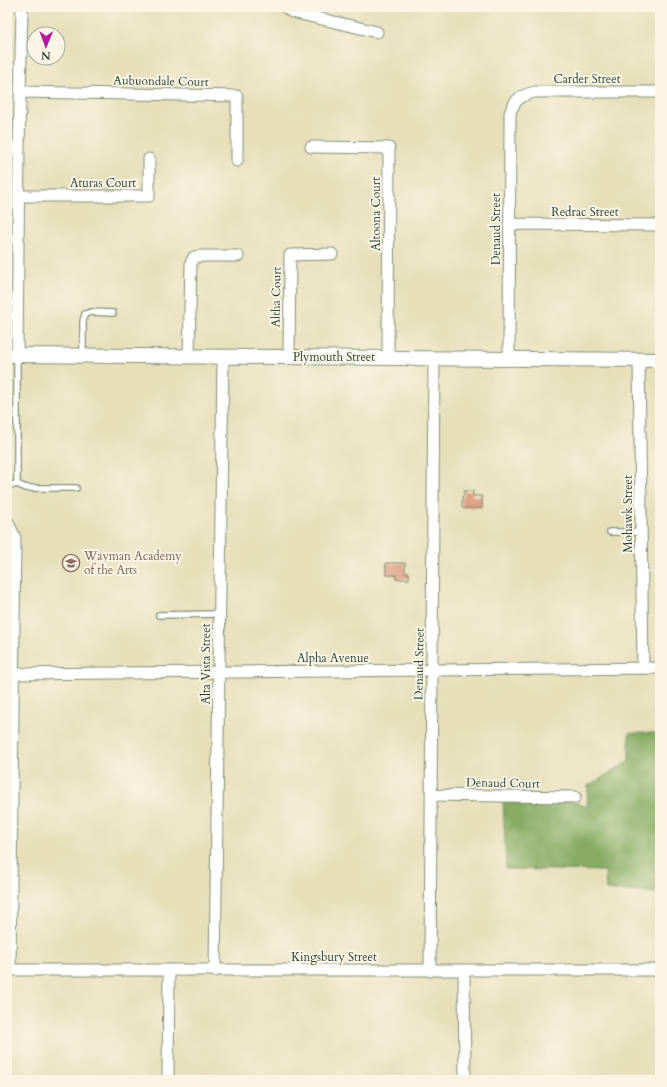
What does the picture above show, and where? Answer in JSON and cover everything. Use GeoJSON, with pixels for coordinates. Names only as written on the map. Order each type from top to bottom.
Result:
{"type":"FeatureCollection","features":[{"type":"Feature","properties":{"kind":"street"},"geometry":{"type":"LineString","coordinates":[[12,355],[12,316],[19,196],[22,7]]}},
{"type":"Feature","properties":{"kind":"street"},"geometry":{"type":"LineString","coordinates":[[285,7],[292,12],[377,32]]}},
{"type":"Feature","properties":{"kind":"street","name":"Aubuondale Court"},"geometry":{"type":"LineString","coordinates":[[20,92],[237,96],[237,161]]}},
{"type":"Feature","properties":{"kind":"street","name":"Carder Street"},"geometry":{"type":"LineString","coordinates":[[516,101],[525,94],[535,92],[660,92]]}},
{"type":"Feature","properties":{"kind":"street","name":"Denaud Street"},"geometry":{"type":"LineString","coordinates":[[509,358],[510,113],[516,101]]}},
{"type":"Feature","properties":{"kind":"street","name":"Altoona Court"},"geometry":{"type":"LineString","coordinates":[[311,147],[389,148],[388,357]]}},
{"type":"Feature","properties":{"kind":"street"},"geometry":{"type":"LineString","coordinates":[[7,149],[19,149]]}},
{"type":"Feature","properties":{"kind":"street","name":"Aturas Court"},"geometry":{"type":"LineString","coordinates":[[19,196],[149,196],[149,159]]}},
{"type":"Feature","properties":{"kind":"street","name":"Redrac Street"},"geometry":{"type":"LineString","coordinates":[[509,224],[660,225]]}},
{"type":"Feature","properties":{"kind":"street","name":"Altha Court"},"geometry":{"type":"LineString","coordinates":[[289,357],[290,255],[332,254]]}},
{"type":"Feature","properties":{"kind":"street"},"geometry":{"type":"LineString","coordinates":[[189,356],[191,263],[194,257],[200,256],[238,256]]}},
{"type":"Feature","properties":{"kind":"street","name":"Plymouth Street"},"geometry":{"type":"LineString","coordinates":[[12,355],[660,360]]}},
{"type":"Feature","properties":{"kind":"street","name":"Alta Vista Street"},"geometry":{"type":"LineString","coordinates":[[215,971],[223,357]]}},
{"type":"Feature","properties":{"kind":"street","name":"Denaud Street"},"geometry":{"type":"LineString","coordinates":[[430,971],[434,358]]}},
{"type":"Feature","properties":{"kind":"street","name":"Mohawk Street"},"geometry":{"type":"LineString","coordinates":[[639,360],[643,668]]}},
{"type":"Feature","properties":{"kind":"street"},"geometry":{"type":"LineString","coordinates":[[7,520],[15,538],[10,674],[8,970]]}},
{"type":"Feature","properties":{"kind":"street","name":"Alpha Avenue"},"geometry":{"type":"LineString","coordinates":[[10,674],[660,668]]}},
{"type":"Feature","properties":{"kind":"street","name":"Denaud Court"},"geometry":{"type":"LineString","coordinates":[[431,795],[575,797]]}},
{"type":"Feature","properties":{"kind":"street","name":"Kingsbury Street"},"geometry":{"type":"LineString","coordinates":[[8,970],[660,970]]}},
{"type":"Feature","properties":{"kind":"street"},"geometry":{"type":"LineString","coordinates":[[168,970],[168,1080]]}},
{"type":"Feature","properties":{"kind":"street"},"geometry":{"type":"LineString","coordinates":[[464,971],[465,1080]]}},
{"type":"Feature","properties":{"kind":"lane"},"geometry":{"type":"LineString","coordinates":[[83,356],[83,321],[85,314],[92,312],[113,313]]}},
{"type":"Feature","properties":{"kind":"lane"},"geometry":{"type":"LineString","coordinates":[[12,355],[17,484]]}},
{"type":"Feature","properties":{"kind":"lane"},"geometry":{"type":"LineString","coordinates":[[7,486],[17,484],[26,488],[76,488]]}},
{"type":"Feature","properties":{"kind":"lane"},"geometry":{"type":"LineString","coordinates":[[610,532],[642,532]]}},
{"type":"Feature","properties":{"kind":"lane"},"geometry":{"type":"LineString","coordinates":[[159,615],[219,614]]}},
{"type":"Feature","properties":{"kind":"green space"},"geometry":{"type":"Polygon","coordinates":[[[629,733],[660,733],[660,893],[606,890],[605,871],[506,869],[503,799],[575,802],[587,807],[588,786],[629,761],[629,733]]]}},
{"type":"Feature","properties":{"kind":"building"},"geometry":{"type":"Polygon","coordinates":[[[464,491],[473,491],[473,496],[482,496],[482,508],[462,508],[462,496],[464,496],[464,491]]]}},
{"type":"Feature","properties":{"kind":"building"},"geometry":{"type":"Polygon","coordinates":[[[386,563],[405,563],[405,573],[409,573],[409,579],[396,579],[396,575],[386,575],[386,563]]]}},
{"type":"Feature","properties":{"kind":"place","name":"Wayman Academy of the Arts"},"geometry":{"type":"Point","coordinates":[71,563]}}]}
